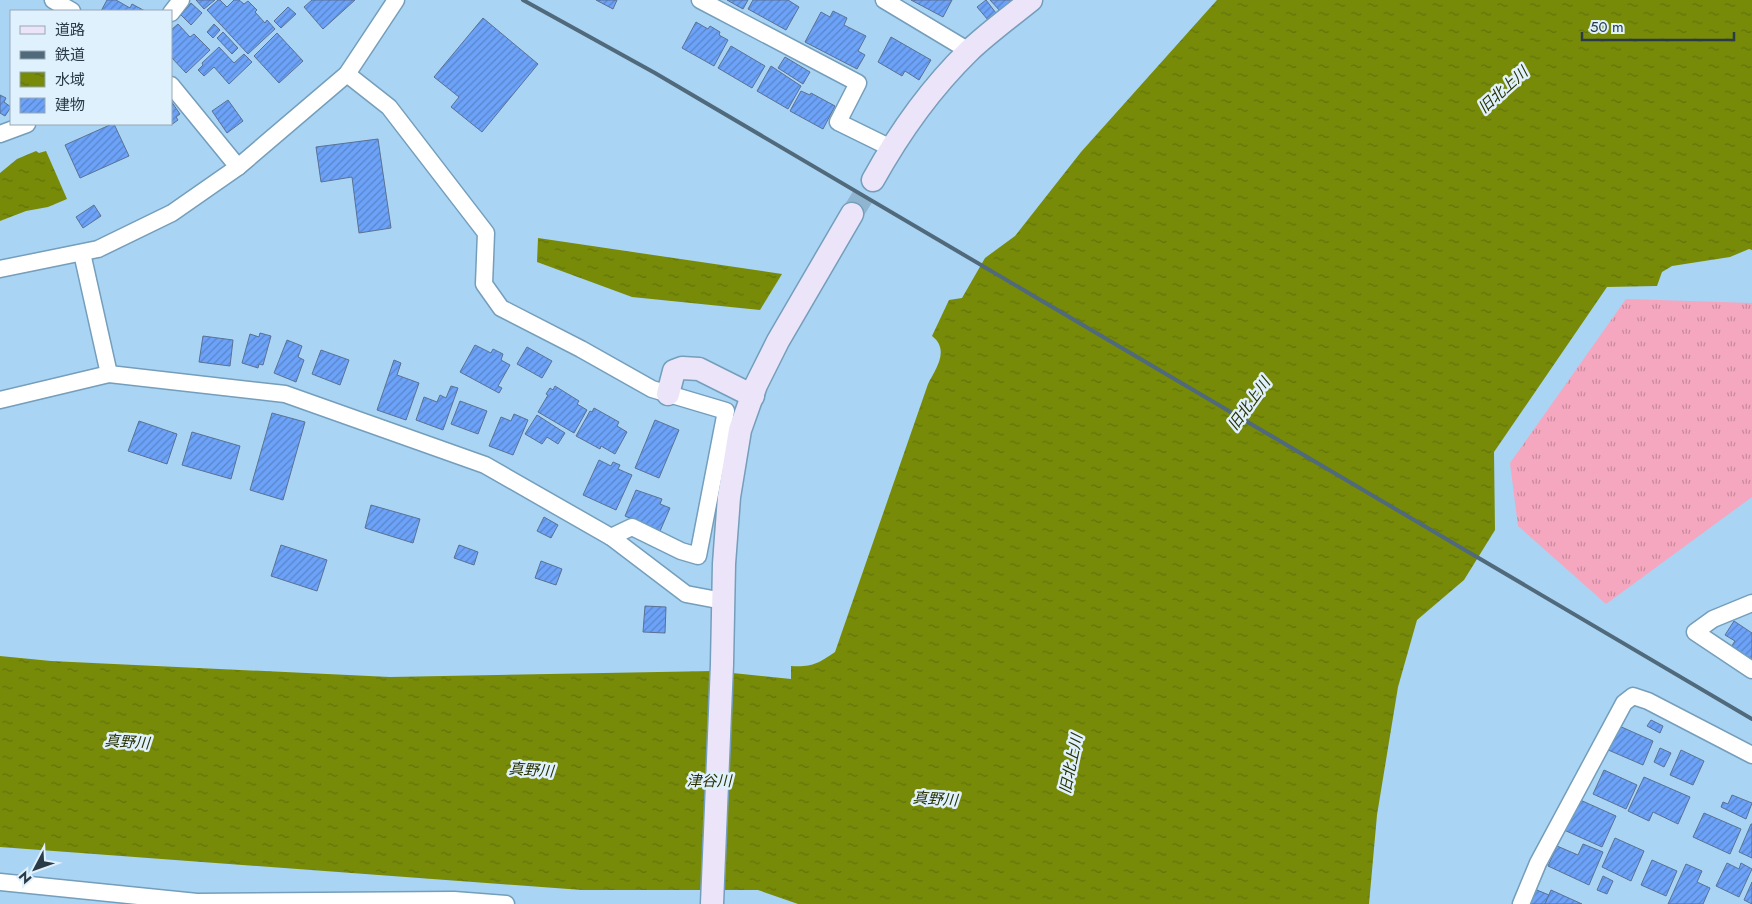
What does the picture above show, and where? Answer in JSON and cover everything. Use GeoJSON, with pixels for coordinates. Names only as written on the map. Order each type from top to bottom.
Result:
{"type":"FeatureCollection","features":[{"type":"Feature","properties":{"kind":"street"},"geometry":{"type":"LineString","coordinates":[[53,0],[70,10]]}},
{"type":"Feature","properties":{"kind":"street"},"geometry":{"type":"LineString","coordinates":[[172,12],[181,0]]}},
{"type":"Feature","properties":{"kind":"street"},"geometry":{"type":"LineString","coordinates":[[0,269],[98,249],[172,212],[238,167],[347,74],[396,0]]}},
{"type":"Feature","properties":{"kind":"street"},"geometry":{"type":"LineString","coordinates":[[700,0],[858,83],[838,122],[891,148]]}},
{"type":"Feature","properties":{"kind":"street"},"geometry":{"type":"LineString","coordinates":[[884,0],[969,51]]}},
{"type":"Feature","properties":{"kind":"street"},"geometry":{"type":"LineString","coordinates":[[873,180],[891,148],[925,100],[969,51],[1031,0]]}},
{"type":"Feature","properties":{"kind":"street"},"geometry":{"type":"LineString","coordinates":[[347,74],[389,107],[486,233],[484,284],[501,308],[581,349],[652,390],[726,412],[698,556],[632,527],[611,536]]}},
{"type":"Feature","properties":{"kind":"street"},"geometry":{"type":"LineString","coordinates":[[172,87],[238,167]]}},
{"type":"Feature","properties":{"kind":"street"},"geometry":{"type":"LineString","coordinates":[[0,134],[24,125]]}},
{"type":"Feature","properties":{"kind":"street"},"geometry":{"type":"LineString","coordinates":[[712,901],[722,664],[724,564],[729,497],[740,430],[756,385],[778,342],[852,214]]}},
{"type":"Feature","properties":{"kind":"street"},"geometry":{"type":"LineString","coordinates":[[82,253],[109,374]]}},
{"type":"Feature","properties":{"kind":"street"},"geometry":{"type":"LineString","coordinates":[[668,394],[674,371],[682,368],[699,370],[753,396]]}},
{"type":"Feature","properties":{"kind":"street"},"geometry":{"type":"LineString","coordinates":[[0,400],[109,374],[285,394],[485,465],[611,536],[686,594],[723,601]]}},
{"type":"Feature","properties":{"kind":"street"},"geometry":{"type":"LineString","coordinates":[[1752,604],[1713,619],[1696,632],[1752,670]]}},
{"type":"Feature","properties":{"kind":"street"},"geometry":{"type":"LineString","coordinates":[[1521,904],[1538,863],[1624,703],[1633,696],[1648,701],[1752,755]]}},
{"type":"Feature","properties":{"kind":"street"},"geometry":{"type":"LineString","coordinates":[[0,882],[197,902],[454,900],[506,904]]}},
{"type":"Feature","properties":{"kind":"green space"},"geometry":{"type":"Polygon","coordinates":[[[1626,299],[1752,303],[1752,497],[1606,604],[1518,526],[1510,463],[1626,299]]]}},
{"type":"Feature","properties":{"kind":"water"},"geometry":{"type":"Polygon","coordinates":[[[1217,0],[1752,0],[1752,250],[1749,249],[1730,257],[1672,266],[1662,272],[1657,286],[1607,287],[1494,452],[1495,530],[1464,580],[1417,620],[1398,687],[1377,815],[1369,904],[798,904],[758,890],[582,890],[0,847],[0,656],[51,661],[390,677],[713,671],[791,679],[791,666],[814,664],[835,652],[928,384],[940,359],[940,347],[932,336],[949,300],[962,298],[985,258],[1015,236],[1081,152],[1217,0]]]}},
{"type":"Feature","properties":{"kind":"water"},"geometry":{"type":"Polygon","coordinates":[[[36,151],[39,153],[46,151],[67,199],[48,207],[26,211],[0,221],[0,173],[17,159],[36,151]]]}},
{"type":"Feature","properties":{"kind":"water"},"geometry":{"type":"Polygon","coordinates":[[[538,238],[782,274],[760,310],[632,297],[537,262],[538,238]]]}},
{"type":"Feature","properties":{"kind":"building"},"geometry":{"type":"Polygon","coordinates":[[[107,0],[116,0],[130,8],[132,4],[143,10],[102,10],[107,0]]]}},
{"type":"Feature","properties":{"kind":"building"},"geometry":{"type":"Polygon","coordinates":[[[196,0],[215,0],[204,9],[196,0]]]}},
{"type":"Feature","properties":{"kind":"building"},"geometry":{"type":"Polygon","coordinates":[[[218,0],[227,7],[234,0],[239,0],[244,4],[248,1],[257,10],[255,12],[265,23],[267,20],[275,29],[248,54],[207,10],[218,0]]]}},
{"type":"Feature","properties":{"kind":"building"},"geometry":{"type":"Polygon","coordinates":[[[312,0],[355,0],[323,29],[304,7],[312,0]]]}},
{"type":"Feature","properties":{"kind":"building"},"geometry":{"type":"Polygon","coordinates":[[[596,0],[617,0],[613,9],[596,0]]]}},
{"type":"Feature","properties":{"kind":"building"},"geometry":{"type":"Polygon","coordinates":[[[727,0],[748,0],[743,9],[727,0]]]}},
{"type":"Feature","properties":{"kind":"building"},"geometry":{"type":"Polygon","coordinates":[[[753,0],[788,0],[799,7],[786,30],[748,9],[753,0]]]}},
{"type":"Feature","properties":{"kind":"building"},"geometry":{"type":"Polygon","coordinates":[[[911,0],[952,0],[943,17],[911,0]]]}},
{"type":"Feature","properties":{"kind":"building"},"geometry":{"type":"Polygon","coordinates":[[[986,0],[996,13],[988,20],[977,7],[986,0]]]}},
{"type":"Feature","properties":{"kind":"building"},"geometry":{"type":"Polygon","coordinates":[[[990,0],[1014,0],[1001,12],[990,0]]]}},
{"type":"Feature","properties":{"kind":"building"},"geometry":{"type":"Polygon","coordinates":[[[191,3],[202,13],[191,25],[181,15],[191,3]]]}},
{"type":"Feature","properties":{"kind":"building"},"geometry":{"type":"Polygon","coordinates":[[[288,7],[296,14],[281,28],[274,21],[288,7]]]}},
{"type":"Feature","properties":{"kind":"building"},"geometry":{"type":"Polygon","coordinates":[[[833,11],[847,18],[844,25],[866,36],[858,51],[865,55],[857,69],[805,42],[821,12],[830,17],[833,11]]]}},
{"type":"Feature","properties":{"kind":"building"},"geometry":{"type":"Polygon","coordinates":[[[483,18],[538,64],[482,132],[451,107],[459,97],[434,77],[483,18]]]}},
{"type":"Feature","properties":{"kind":"building"},"geometry":{"type":"Polygon","coordinates":[[[696,22],[708,29],[710,26],[720,32],[719,35],[728,40],[714,66],[682,48],[696,22]]]}},
{"type":"Feature","properties":{"kind":"building"},"geometry":{"type":"Polygon","coordinates":[[[178,24],[190,37],[194,34],[210,50],[186,73],[172,58],[172,29],[178,24]]]}},
{"type":"Feature","properties":{"kind":"building"},"geometry":{"type":"Polygon","coordinates":[[[214,24],[220,30],[213,38],[207,32],[214,24]]]}},
{"type":"Feature","properties":{"kind":"building"},"geometry":{"type":"Polygon","coordinates":[[[223,32],[238,48],[232,54],[217,38],[223,32]]]}},
{"type":"Feature","properties":{"kind":"building"},"geometry":{"type":"Polygon","coordinates":[[[277,33],[303,61],[279,83],[254,56],[277,33]]]}},
{"type":"Feature","properties":{"kind":"building"},"geometry":{"type":"Polygon","coordinates":[[[891,37],[931,60],[919,80],[905,71],[902,76],[878,62],[891,37]]]}},
{"type":"Feature","properties":{"kind":"building"},"geometry":{"type":"Polygon","coordinates":[[[731,46],[765,66],[752,88],[718,68],[731,46]]]}},
{"type":"Feature","properties":{"kind":"building"},"geometry":{"type":"Polygon","coordinates":[[[219,47],[234,63],[244,54],[252,62],[229,84],[214,67],[204,76],[198,70],[203,65],[202,63],[219,47]]]}},
{"type":"Feature","properties":{"kind":"building"},"geometry":{"type":"Polygon","coordinates":[[[785,57],[810,72],[803,84],[778,68],[785,57]]]}},
{"type":"Feature","properties":{"kind":"building"},"geometry":{"type":"Polygon","coordinates":[[[771,66],[801,86],[788,109],[757,91],[771,66]]]}},
{"type":"Feature","properties":{"kind":"building"},"geometry":{"type":"Polygon","coordinates":[[[801,91],[810,95],[811,93],[835,106],[823,129],[790,111],[801,91]]]}},
{"type":"Feature","properties":{"kind":"building"},"geometry":{"type":"Polygon","coordinates":[[[0,95],[6,98],[4,102],[10,106],[10,108],[5,116],[0,113],[0,95]]]}},
{"type":"Feature","properties":{"kind":"building"},"geometry":{"type":"Polygon","coordinates":[[[228,100],[243,121],[227,133],[212,111],[228,100]]]}},
{"type":"Feature","properties":{"kind":"building"},"geometry":{"type":"Polygon","coordinates":[[[172,102],[180,114],[176,117],[178,120],[172,124],[172,102]]]}},
{"type":"Feature","properties":{"kind":"building"},"geometry":{"type":"Polygon","coordinates":[[[110,125],[114,125],[129,156],[80,178],[65,145],[110,125]]]}},
{"type":"Feature","properties":{"kind":"building"},"geometry":{"type":"Polygon","coordinates":[[[378,139],[391,228],[359,233],[352,177],[321,182],[316,147],[378,139]]]}},
{"type":"Feature","properties":{"kind":"building"},"geometry":{"type":"Polygon","coordinates":[[[94,205],[101,216],[83,228],[76,217],[94,205]]]}},
{"type":"Feature","properties":{"kind":"building"},"geometry":{"type":"Polygon","coordinates":[[[260,333],[271,336],[263,365],[259,364],[258,368],[242,363],[250,334],[259,337],[260,333]]]}},
{"type":"Feature","properties":{"kind":"building"},"geometry":{"type":"Polygon","coordinates":[[[203,336],[233,340],[230,366],[199,362],[203,336]]]}},
{"type":"Feature","properties":{"kind":"building"},"geometry":{"type":"Polygon","coordinates":[[[287,340],[302,346],[298,357],[304,360],[296,382],[274,373],[287,340]]]}},
{"type":"Feature","properties":{"kind":"building"},"geometry":{"type":"Polygon","coordinates":[[[475,345],[491,353],[493,349],[503,354],[501,360],[510,365],[498,386],[502,388],[499,393],[460,372],[475,345]]]}},
{"type":"Feature","properties":{"kind":"building"},"geometry":{"type":"Polygon","coordinates":[[[527,347],[552,361],[542,378],[517,364],[527,347]]]}},
{"type":"Feature","properties":{"kind":"building"},"geometry":{"type":"Polygon","coordinates":[[[321,350],[349,360],[340,385],[312,374],[321,350]]]}},
{"type":"Feature","properties":{"kind":"building"},"geometry":{"type":"Polygon","coordinates":[[[394,360],[401,363],[397,375],[419,383],[406,420],[377,410],[394,360]]]}},
{"type":"Feature","properties":{"kind":"building"},"geometry":{"type":"Polygon","coordinates":[[[451,386],[458,388],[443,430],[416,420],[424,397],[437,402],[440,395],[446,398],[451,386]]]}},
{"type":"Feature","properties":{"kind":"building"},"geometry":{"type":"Polygon","coordinates":[[[555,386],[579,401],[577,404],[587,410],[574,433],[538,412],[548,395],[546,394],[550,388],[553,390],[555,386]]]}},
{"type":"Feature","properties":{"kind":"building"},"geometry":{"type":"Polygon","coordinates":[[[460,401],[487,411],[478,434],[451,424],[460,401]]]}},
{"type":"Feature","properties":{"kind":"building"},"geometry":{"type":"Polygon","coordinates":[[[594,408],[619,422],[617,426],[627,432],[615,454],[601,446],[600,449],[576,436],[590,411],[592,412],[594,408]]]}},
{"type":"Feature","properties":{"kind":"building"},"geometry":{"type":"Polygon","coordinates":[[[272,413],[305,422],[283,500],[250,490],[272,413]]]}},
{"type":"Feature","properties":{"kind":"building"},"geometry":{"type":"Polygon","coordinates":[[[514,414],[528,420],[513,455],[489,446],[501,417],[511,421],[514,414]]]}},
{"type":"Feature","properties":{"kind":"building"},"geometry":{"type":"Polygon","coordinates":[[[537,415],[565,433],[558,444],[547,437],[542,444],[525,434],[537,415]]]}},
{"type":"Feature","properties":{"kind":"building"},"geometry":{"type":"Polygon","coordinates":[[[655,420],[679,430],[659,478],[635,468],[655,420]]]}},
{"type":"Feature","properties":{"kind":"building"},"geometry":{"type":"Polygon","coordinates":[[[139,421],[177,434],[167,464],[128,451],[139,421]]]}},
{"type":"Feature","properties":{"kind":"building"},"geometry":{"type":"Polygon","coordinates":[[[192,432],[240,446],[231,479],[182,465],[192,432]]]}},
{"type":"Feature","properties":{"kind":"building"},"geometry":{"type":"Polygon","coordinates":[[[599,460],[611,466],[613,462],[620,465],[618,469],[632,475],[616,510],[583,495],[599,460]]]}},
{"type":"Feature","properties":{"kind":"building"},"geometry":{"type":"Polygon","coordinates":[[[636,490],[662,499],[660,504],[670,508],[660,531],[625,516],[636,490]]]}},
{"type":"Feature","properties":{"kind":"building"},"geometry":{"type":"Polygon","coordinates":[[[371,505],[420,519],[413,543],[365,528],[371,505]]]}},
{"type":"Feature","properties":{"kind":"building"},"geometry":{"type":"Polygon","coordinates":[[[544,517],[558,525],[551,538],[537,531],[544,517]]]}},
{"type":"Feature","properties":{"kind":"building"},"geometry":{"type":"Polygon","coordinates":[[[281,545],[327,560],[317,591],[271,576],[281,545]]]}},
{"type":"Feature","properties":{"kind":"building"},"geometry":{"type":"Polygon","coordinates":[[[459,545],[478,552],[474,565],[454,558],[459,545]]]}},
{"type":"Feature","properties":{"kind":"building"},"geometry":{"type":"Polygon","coordinates":[[[541,561],[562,569],[556,585],[535,578],[541,561]]]}},
{"type":"Feature","properties":{"kind":"building"},"geometry":{"type":"Polygon","coordinates":[[[645,606],[666,607],[665,633],[643,632],[645,606]]]}},
{"type":"Feature","properties":{"kind":"building"},"geometry":{"type":"Polygon","coordinates":[[[1734,621],[1752,633],[1752,660],[1731,647],[1735,641],[1725,635],[1734,621]]]}},
{"type":"Feature","properties":{"kind":"building"},"geometry":{"type":"Polygon","coordinates":[[[1651,720],[1663,726],[1660,733],[1647,726],[1651,720]]]}},
{"type":"Feature","properties":{"kind":"building"},"geometry":{"type":"Polygon","coordinates":[[[1617,725],[1653,741],[1643,765],[1606,749],[1617,725]]]}},
{"type":"Feature","properties":{"kind":"building"},"geometry":{"type":"Polygon","coordinates":[[[1660,748],[1671,753],[1664,767],[1654,762],[1660,748]]]}},
{"type":"Feature","properties":{"kind":"building"},"geometry":{"type":"Polygon","coordinates":[[[1681,750],[1704,761],[1693,785],[1670,775],[1681,750]]]}},
{"type":"Feature","properties":{"kind":"building"},"geometry":{"type":"Polygon","coordinates":[[[1604,770],[1637,785],[1626,809],[1593,794],[1604,770]]]}},
{"type":"Feature","properties":{"kind":"building"},"geometry":{"type":"Polygon","coordinates":[[[1644,777],[1690,797],[1678,824],[1653,812],[1649,821],[1628,811],[1644,777]]]}},
{"type":"Feature","properties":{"kind":"building"},"geometry":{"type":"Polygon","coordinates":[[[1732,795],[1752,803],[1746,819],[1721,807],[1723,802],[1728,804],[1732,795]]]}},
{"type":"Feature","properties":{"kind":"building"},"geometry":{"type":"Polygon","coordinates":[[[1578,799],[1616,816],[1602,847],[1564,830],[1578,799]]]}},
{"type":"Feature","properties":{"kind":"building"},"geometry":{"type":"Polygon","coordinates":[[[1704,813],[1741,829],[1730,854],[1693,837],[1704,813]]]}},
{"type":"Feature","properties":{"kind":"building"},"geometry":{"type":"Polygon","coordinates":[[[1752,824],[1752,858],[1739,852],[1752,824]]]}},
{"type":"Feature","properties":{"kind":"building"},"geometry":{"type":"Polygon","coordinates":[[[1615,838],[1644,851],[1631,881],[1602,867],[1615,838]]]}},
{"type":"Feature","properties":{"kind":"building"},"geometry":{"type":"Polygon","coordinates":[[[1583,844],[1603,852],[1589,885],[1548,866],[1557,846],[1578,855],[1583,844]]]}},
{"type":"Feature","properties":{"kind":"building"},"geometry":{"type":"Polygon","coordinates":[[[1652,860],[1677,871],[1666,896],[1641,885],[1652,860]]]}},
{"type":"Feature","properties":{"kind":"building"},"geometry":{"type":"Polygon","coordinates":[[[1727,863],[1739,869],[1741,863],[1752,869],[1739,897],[1716,886],[1727,863]]]}},
{"type":"Feature","properties":{"kind":"building"},"geometry":{"type":"Polygon","coordinates":[[[1686,864],[1702,871],[1697,882],[1710,888],[1703,904],[1668,904],[1686,864]]]}},
{"type":"Feature","properties":{"kind":"building"},"geometry":{"type":"Polygon","coordinates":[[[1603,876],[1613,881],[1607,894],[1597,890],[1603,876]]]}},
{"type":"Feature","properties":{"kind":"building"},"geometry":{"type":"Polygon","coordinates":[[[1752,882],[1752,904],[1744,900],[1752,882]]]}},
{"type":"Feature","properties":{"kind":"building"},"geometry":{"type":"Polygon","coordinates":[[[1532,888],[1549,895],[1545,904],[1525,904],[1532,888]]]}},
{"type":"Feature","properties":{"kind":"building"},"geometry":{"type":"Polygon","coordinates":[[[1551,890],[1582,904],[1545,904],[1551,890]]]}},
{"type":"Feature","properties":{"kind":"tunnel"},"geometry":{"type":"LineString","coordinates":[[852,214],[873,180]]}},
{"type":"Feature","properties":{"kind":"railway"},"geometry":{"type":"LineString","coordinates":[[523,0],[655,73],[1752,719]]}},
{"type":"Feature","properties":{"kind":"water label","name":"旧北上川"},"geometry":{"type":"Point","coordinates":[1503,90]}},
{"type":"Feature","properties":{"kind":"water label","name":"旧北上川"},"geometry":{"type":"Point","coordinates":[1249,404]}},
{"type":"Feature","properties":{"kind":"water label","name":"真野川"},"geometry":{"type":"Point","coordinates":[127,742]}},
{"type":"Feature","properties":{"kind":"water label","name":"旧北上川"},"geometry":{"type":"Point","coordinates":[1071,764]}},
{"type":"Feature","properties":{"kind":"water label","name":"真野川"},"geometry":{"type":"Point","coordinates":[531,770]}},
{"type":"Feature","properties":{"kind":"water label","name":"津谷川"},"geometry":{"type":"Point","coordinates":[709,781]}},
{"type":"Feature","properties":{"kind":"water label","name":"真野川"},"geometry":{"type":"Point","coordinates":[935,799]}}]}
